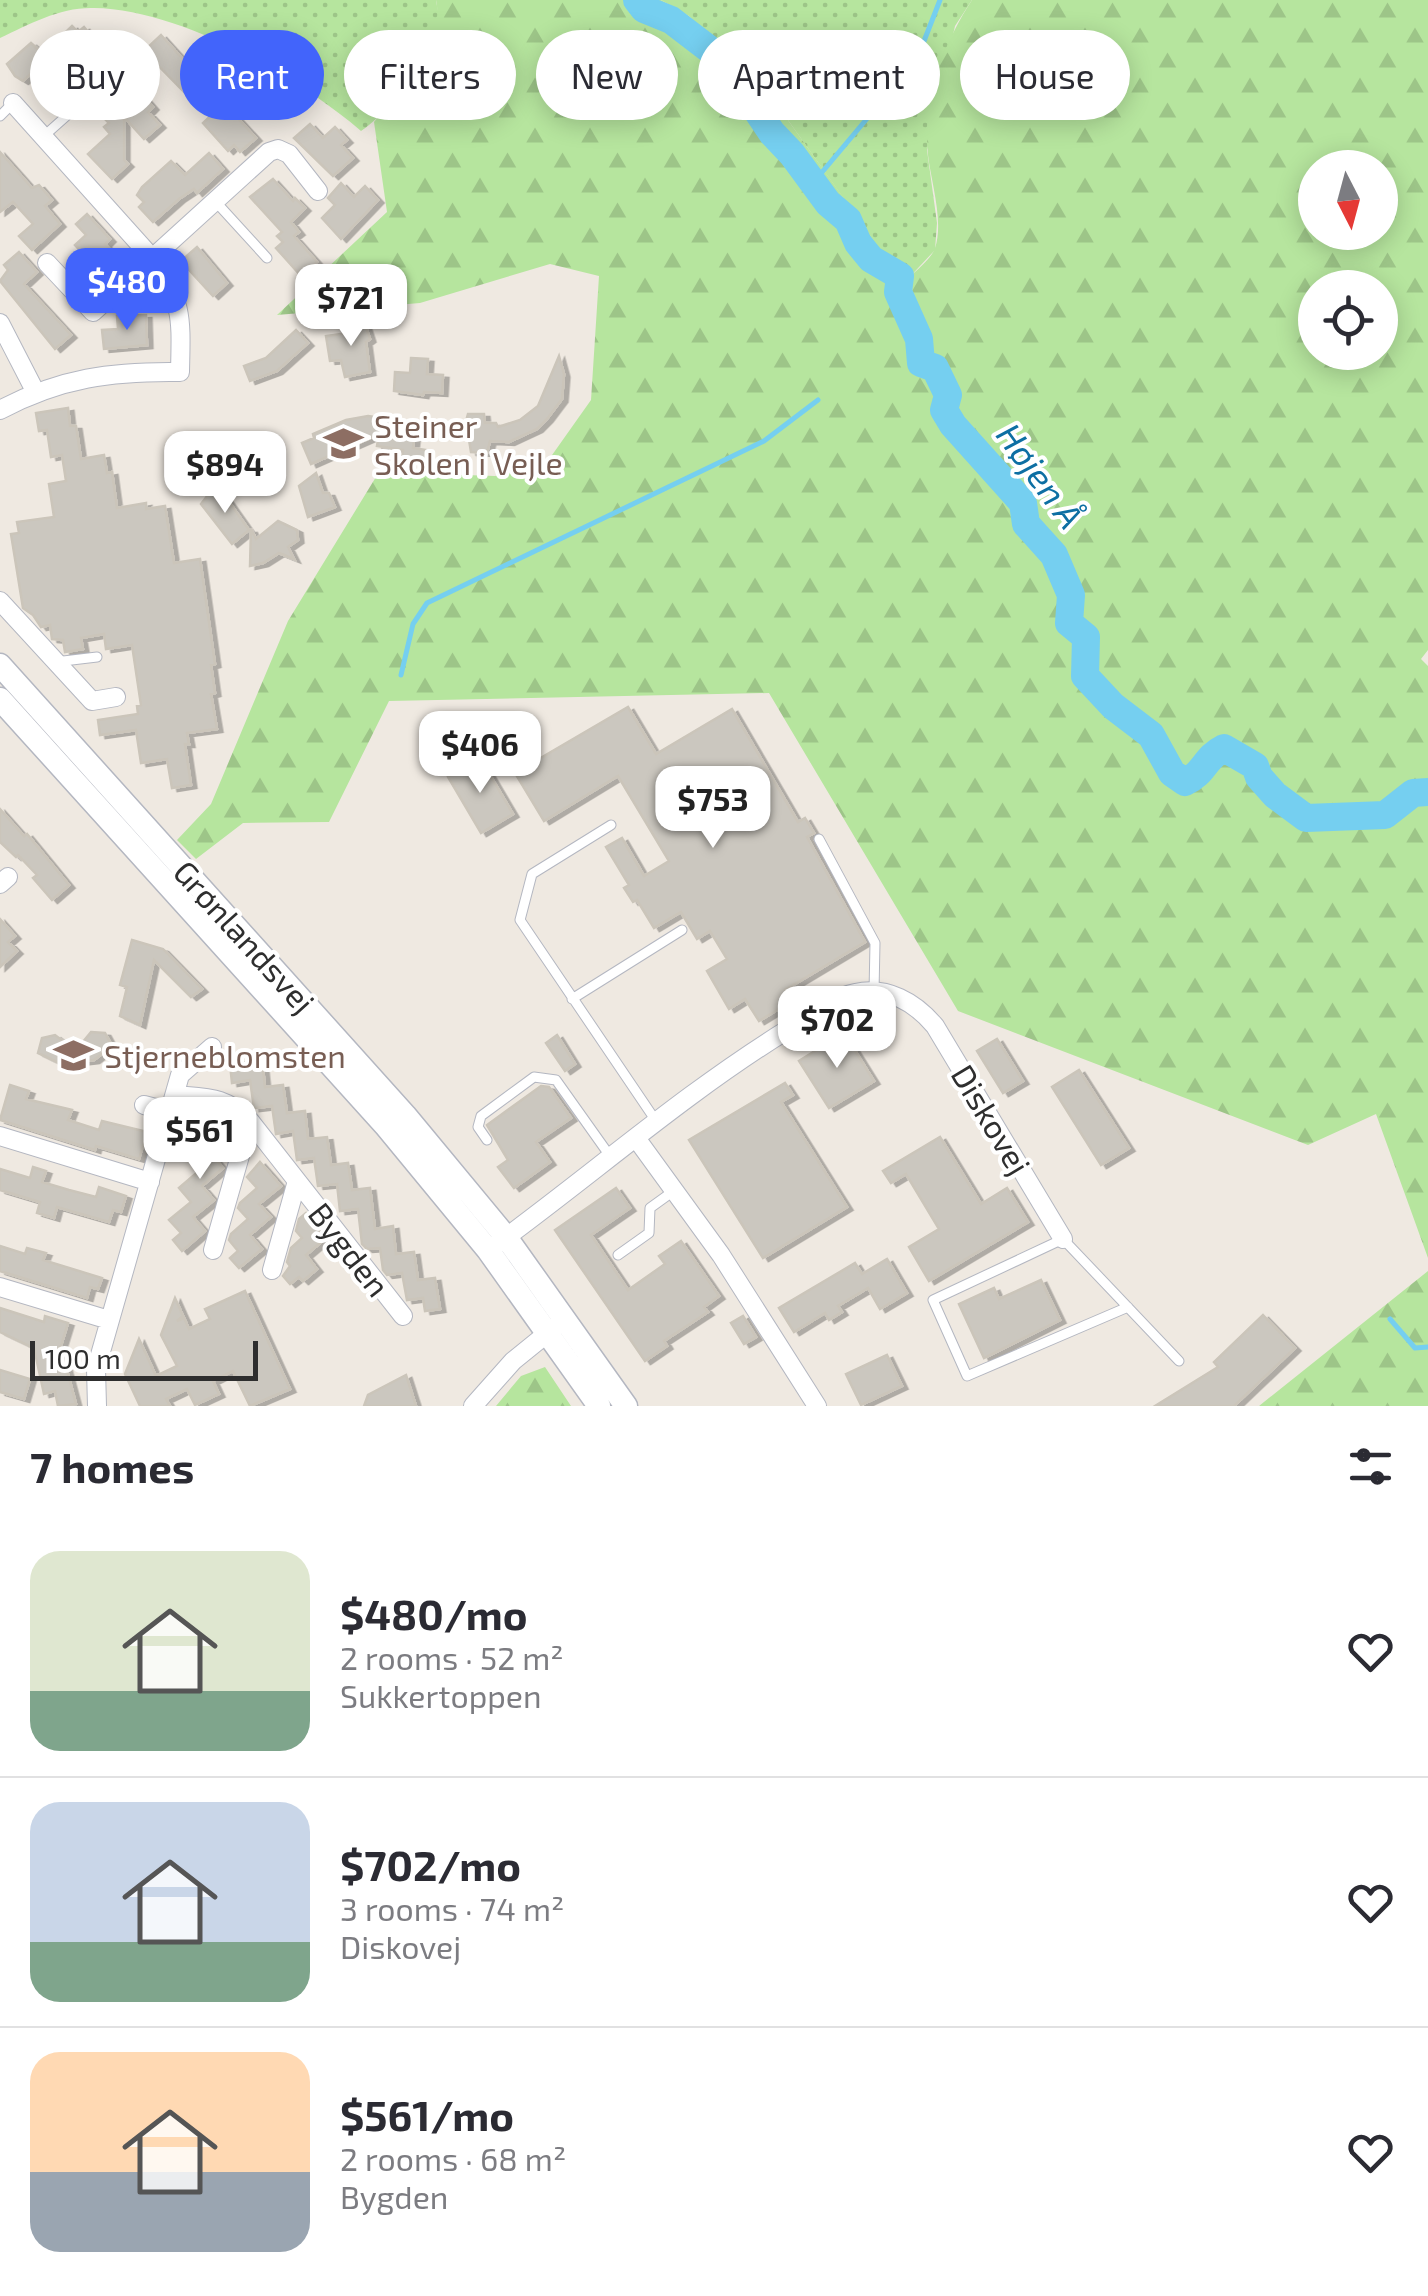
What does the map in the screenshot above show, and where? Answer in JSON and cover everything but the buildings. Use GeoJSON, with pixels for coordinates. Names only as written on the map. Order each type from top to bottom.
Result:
{"type":"FeatureCollection","features":[{"type":"Feature","properties":{"kind":"street"},"geometry":{"type":"LineString","coordinates":[[0,410],[35,391],[101,375],[180,372],[179,309],[172,286],[153,259],[44,136],[7,110]]}},
{"type":"Feature","properties":{"kind":"street"},"geometry":{"type":"LineString","coordinates":[[47,263],[93,312],[269,152],[278,148],[289,154],[318,190]]}},
{"type":"Feature","properties":{"kind":"street"},"geometry":{"type":"LineString","coordinates":[[0,324],[35,391]]}},
{"type":"Feature","properties":{"kind":"street"},"geometry":{"type":"LineString","coordinates":[[0,601],[92,701],[116,697]]}},
{"type":"Feature","properties":{"kind":"street","name":"Grønlandsvej"},"geometry":{"type":"LineString","coordinates":[[0,665],[336,1036],[558,1326],[626,1406]]}},
{"type":"Feature","properties":{"kind":"street","name":"Grønlandsvej"},"geometry":{"type":"LineString","coordinates":[[0,700],[497,1243]]}},
{"type":"Feature","properties":{"kind":"street"},"geometry":{"type":"LineString","coordinates":[[497,1243],[760,1046],[836,1000],[874,992]]}},
{"type":"Feature","properties":{"kind":"street","name":"Diskovej"},"geometry":{"type":"LineString","coordinates":[[874,992],[912,1003],[936,1026],[1063,1238]]}},
{"type":"Feature","properties":{"kind":"street"},"geometry":{"type":"LineString","coordinates":[[97,1406],[96,1369],[180,1075],[212,1047]]}},
{"type":"Feature","properties":{"kind":"street","name":"Bygden"},"geometry":{"type":"LineString","coordinates":[[144,1104],[216,1098],[234,1105],[403,1316]]}},
{"type":"Feature","properties":{"kind":"street"},"geometry":{"type":"LineString","coordinates":[[213,1250],[250,1121]]}},
{"type":"Feature","properties":{"kind":"street"},"geometry":{"type":"LineString","coordinates":[[0,1136],[150,1182]]}},
{"type":"Feature","properties":{"kind":"street"},"geometry":{"type":"LineString","coordinates":[[636,1138],[720,1255],[817,1406]]}},
{"type":"Feature","properties":{"kind":"street","name":"Bygden"},"geometry":{"type":"LineString","coordinates":[[272,1270],[297,1182]]}},
{"type":"Feature","properties":{"kind":"street"},"geometry":{"type":"LineString","coordinates":[[0,1287],[109,1320]]}},
{"type":"Feature","properties":{"kind":"street"},"geometry":{"type":"LineString","coordinates":[[473,1406],[512,1361],[558,1326]]}},
{"type":"Feature","properties":{"kind":"street","name":"Grønlandsvej"},"geometry":{"type":"LineString","coordinates":[[558,1326],[600,1406]]}},
{"type":"Feature","properties":{"kind":"lane"},"geometry":{"type":"LineString","coordinates":[[44,136],[62,120]]}},
{"type":"Feature","properties":{"kind":"lane"},"geometry":{"type":"LineString","coordinates":[[215,201],[267,258]]}},
{"type":"Feature","properties":{"kind":"lane"},"geometry":{"type":"LineString","coordinates":[[54,662],[97,657]]}},
{"type":"Feature","properties":{"kind":"lane"},"geometry":{"type":"LineString","coordinates":[[610,826],[532,874],[520,920],[656,1121]]}},
{"type":"Feature","properties":{"kind":"lane"},"geometry":{"type":"LineString","coordinates":[[819,839],[876,943],[874,992]]}},
{"type":"Feature","properties":{"kind":"lane"},"geometry":{"type":"LineString","coordinates":[[572,999],[682,930]]}},
{"type":"Feature","properties":{"kind":"lane"},"geometry":{"type":"LineString","coordinates":[[487,1140],[478,1128],[481,1116],[534,1077],[545,1076],[556,1080],[610,1156]]}},
{"type":"Feature","properties":{"kind":"lane"},"geometry":{"type":"LineString","coordinates":[[618,1256],[649,1234],[650,1208],[675,1190]]}},
{"type":"Feature","properties":{"kind":"lane"},"geometry":{"type":"LineString","coordinates":[[1128,1307],[968,1376],[933,1300],[1063,1238],[1179,1361]]}},
{"type":"Feature","properties":{"kind":"green space"},"geometry":{"type":"Polygon","coordinates":[[[0,0],[436,0],[439,20],[437,30],[344,30],[344,117],[324,103],[324,30],[191,30],[127,11],[81,8],[57,13],[0,38],[0,0]]]}},
{"type":"Feature","properties":{"kind":"green space"},"geometry":{"type":"Polygon","coordinates":[[[436,0],[661,0],[689,16],[702,30],[698,30],[698,120],[788,120],[904,282],[935,248],[938,214],[928,155],[928,120],[940,120],[940,65],[972,0],[1428,0],[1428,650],[1421,659],[1428,666],[1428,1258],[1376,1114],[1308,1145],[958,1011],[769,693],[389,701],[329,822],[243,823],[196,859],[177,840],[211,804],[288,621],[379,472],[495,476],[545,465],[591,400],[599,276],[550,264],[420,303],[277,315],[387,212],[376,120],[516,120],[516,30],[436,30],[436,0]]]}},
{"type":"Feature","properties":{"kind":"green space"},"geometry":{"type":"Polygon","coordinates":[[[661,0],[972,0],[955,26],[940,92],[940,30],[702,30],[689,16],[661,0]]]}},
{"type":"Feature","properties":{"kind":"green space"},"geometry":{"type":"Polygon","coordinates":[[[347,120],[375,120],[373,122],[361,131],[347,120]]]}},
{"type":"Feature","properties":{"kind":"green space"},"geometry":{"type":"Polygon","coordinates":[[[788,120],[934,120],[927,150],[937,223],[935,250],[904,283],[788,120]]]}},
{"type":"Feature","properties":{"kind":"green space"},"geometry":{"type":"Polygon","coordinates":[[[172,441],[245,442],[245,473],[171,472],[172,441]]]}},
{"type":"Feature","properties":{"kind":"green space"},"geometry":{"type":"Polygon","coordinates":[[[1428,1271],[1428,1406],[1259,1406],[1428,1271]]]}},
{"type":"Feature","properties":{"kind":"green space"},"geometry":{"type":"Polygon","coordinates":[[[545,1367],[571,1406],[496,1406],[521,1376],[545,1367]]]}},
{"type":"Feature","properties":{"kind":"waterway","name":"Højen Å"},"geometry":{"type":"LineString","coordinates":[[637,0],[644,9],[671,20],[722,59],[772,133],[828,203],[848,220],[858,243],[871,259],[900,276],[898,292],[919,339],[921,363],[935,368],[948,395],[944,410],[1023,503],[1026,524],[1054,555],[1071,595],[1069,623],[1086,637],[1085,676],[1113,706],[1151,735],[1172,773],[1185,782],[1224,748],[1255,766],[1275,795],[1306,818],[1385,815],[1413,793],[1428,792]]}},
{"type":"Feature","properties":{"kind":"waterway"},"geometry":{"type":"LineString","coordinates":[[813,183],[917,59],[940,0]]}},
{"type":"Feature","properties":{"kind":"waterway"},"geometry":{"type":"LineString","coordinates":[[401,675],[413,624],[427,603],[764,441],[818,400]]}},
{"type":"Feature","properties":{"kind":"waterway"},"geometry":{"type":"LineString","coordinates":[[1390,1319],[1415,1348],[1428,1347]]}},
{"type":"Feature","properties":{"kind":"place","name":"Steiner Skolen i Vejle"},"geometry":{"type":"Point","coordinates":[344,443]}},
{"type":"Feature","properties":{"kind":"place","name":"Stjerneblomsten"},"geometry":{"type":"Point","coordinates":[74,1055]}}]}
